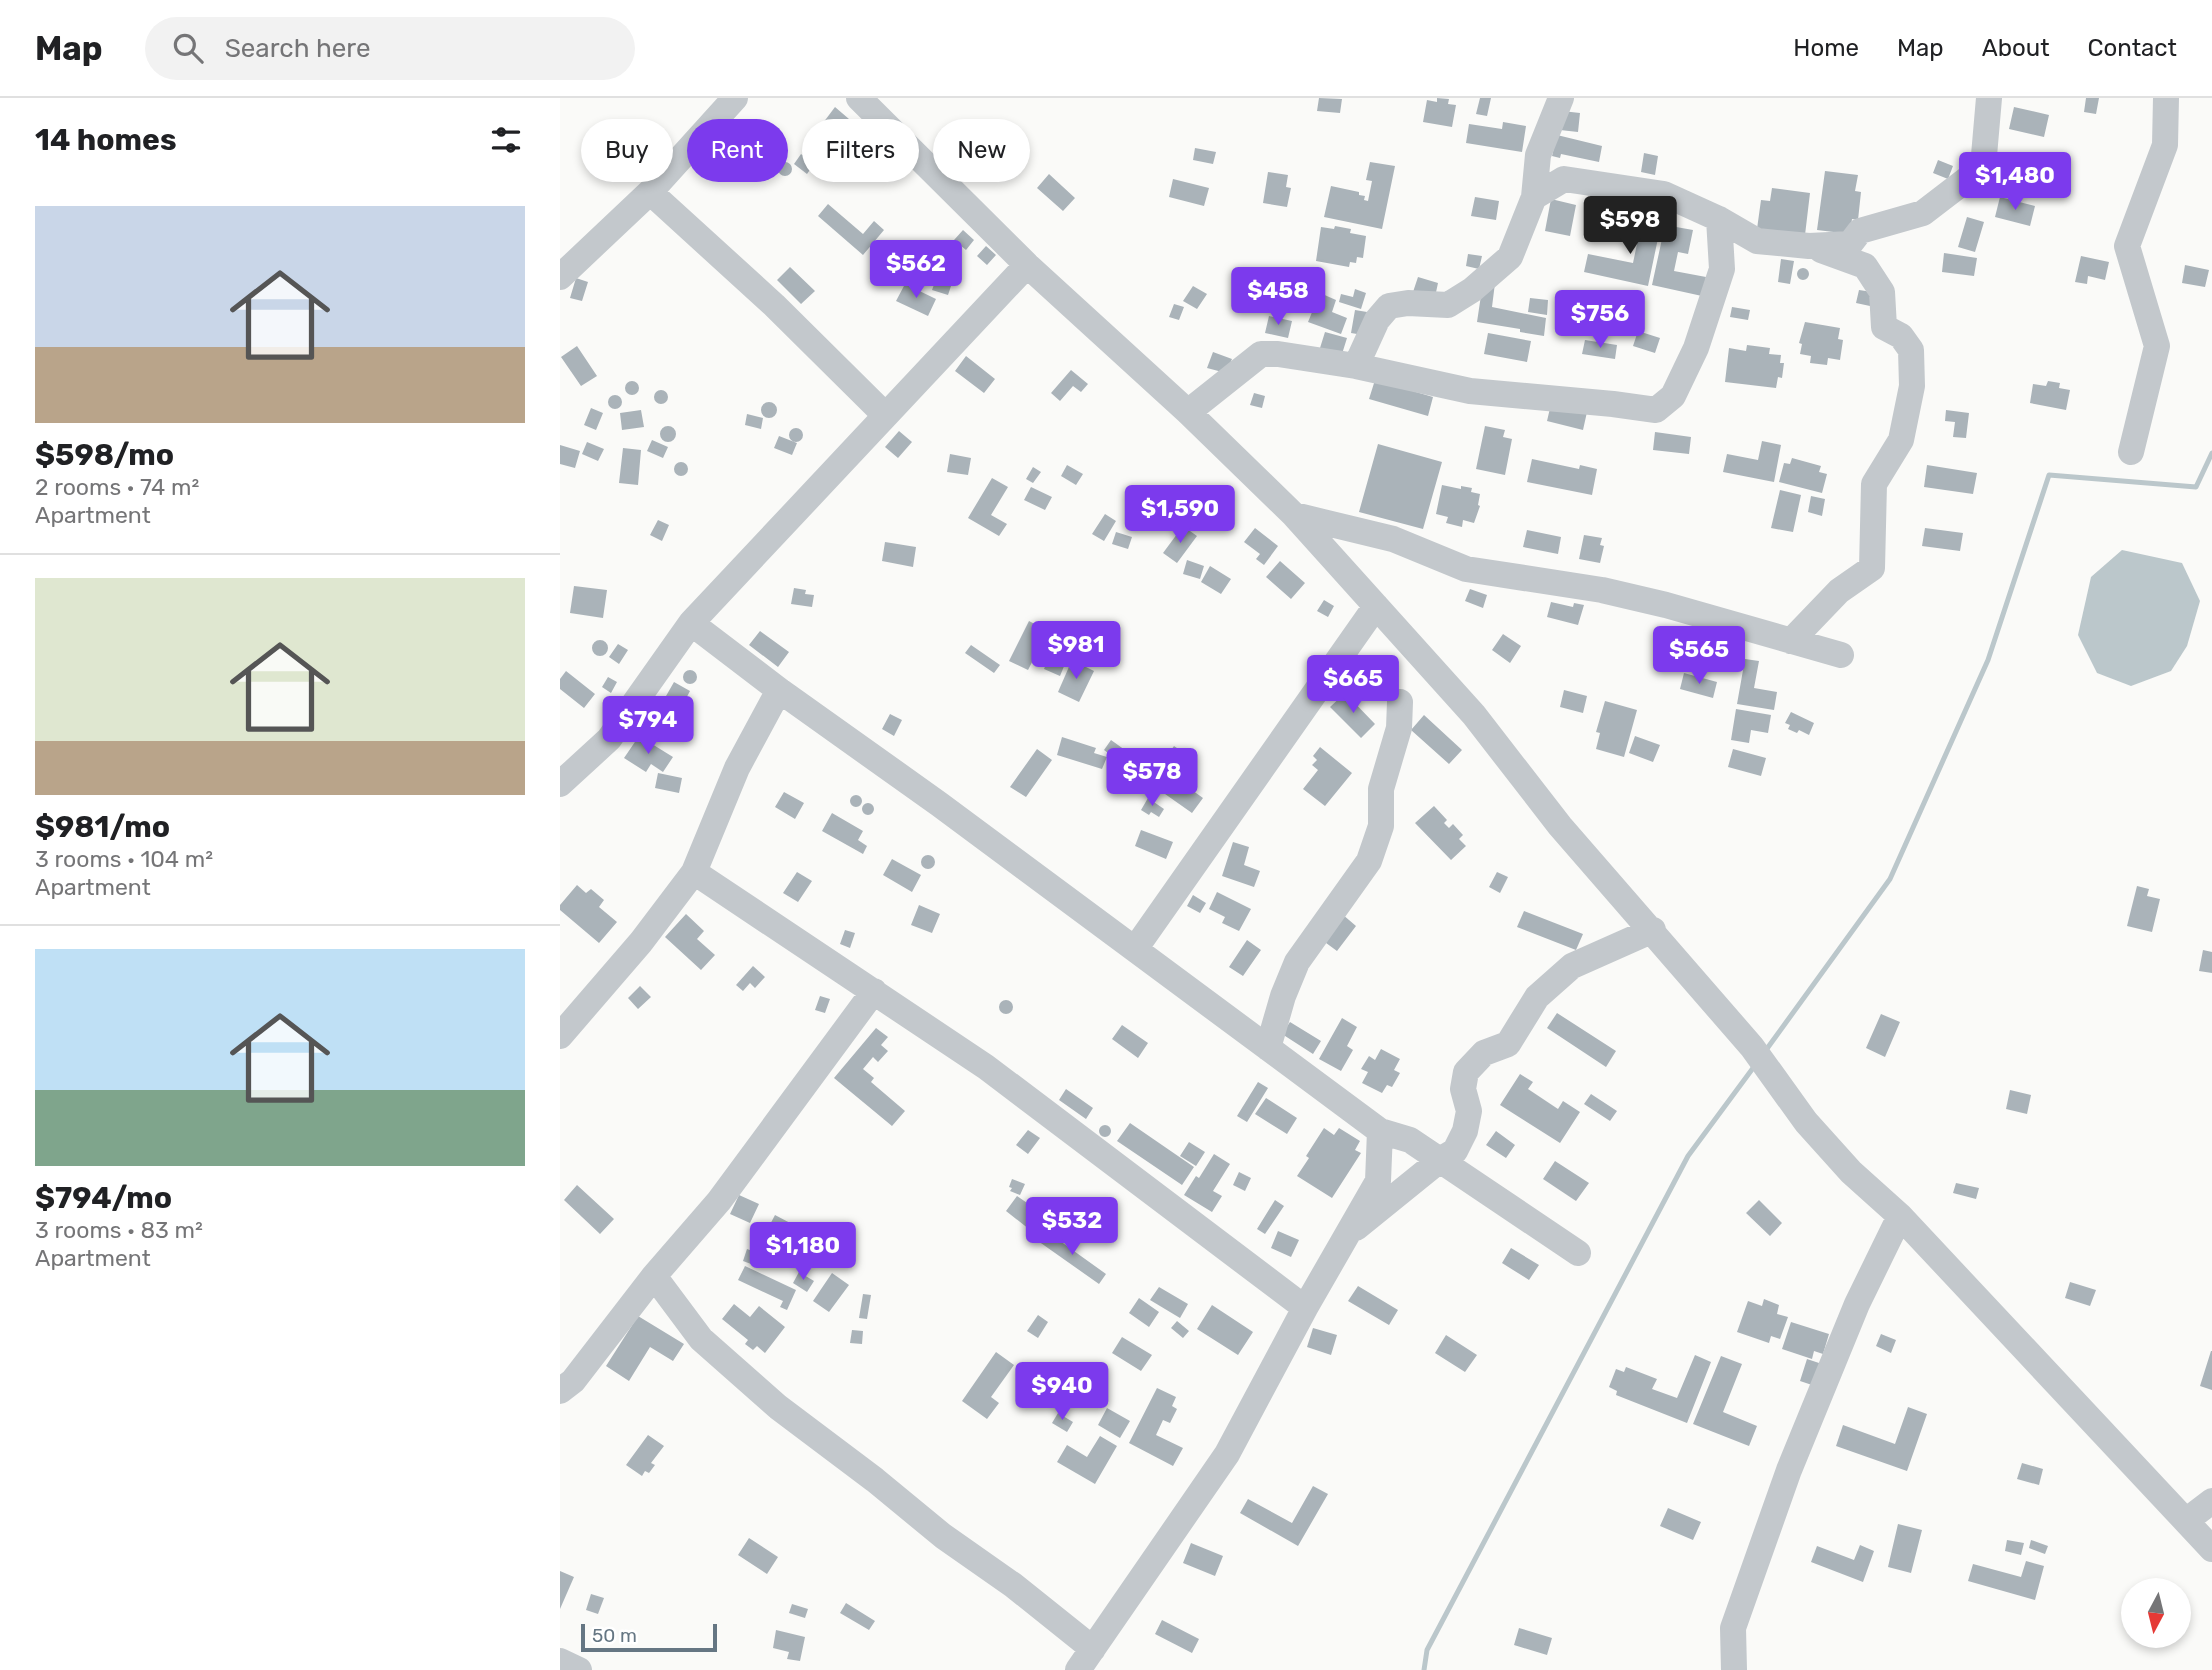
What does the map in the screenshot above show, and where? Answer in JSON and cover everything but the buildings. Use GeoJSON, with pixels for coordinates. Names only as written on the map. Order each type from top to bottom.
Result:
{"type":"FeatureCollection","features":[{"type":"Feature","properties":{"kind":"street"},"geometry":{"type":"LineString","coordinates":[[560,277],[650,192],[735,98]]}},
{"type":"Feature","properties":{"kind":"street"},"geometry":{"type":"LineString","coordinates":[[859,98],[1027,265],[1188,412],[1294,514],[1474,715],[1560,826],[1752,1047],[1806,1122],[1835,1154],[1900,1216],[2212,1549]]}},
{"type":"Feature","properties":{"kind":"street"},"geometry":{"type":"LineString","coordinates":[[1356,366],[1377,320],[1389,306],[1408,303],[1448,305],[1472,290],[1510,257],[1534,197],[1538,155],[1561,98]]}},
{"type":"Feature","properties":{"kind":"street"},"geometry":{"type":"LineString","coordinates":[[1534,197],[1564,179],[1664,194],[1719,219],[1758,241],[1809,246],[1850,244],[1860,231],[1923,213],[1983,167],[1989,98]]}},
{"type":"Feature","properties":{"kind":"street"},"geometry":{"type":"LineString","coordinates":[[2131,452],[2157,346],[2127,246],[2165,145],[2166,98]]}},
{"type":"Feature","properties":{"kind":"street"},"geometry":{"type":"LineString","coordinates":[[650,192],[774,304],[884,414]]}},
{"type":"Feature","properties":{"kind":"street"},"geometry":{"type":"LineString","coordinates":[[1188,412],[1261,354],[1278,354],[1356,366],[1470,391],[1656,410],[1673,396],[1696,348],[1722,268],[1719,219]]}},
{"type":"Feature","properties":{"kind":"street"},"geometry":{"type":"LineString","coordinates":[[1791,641],[1839,591],[1872,568],[1874,484],[1901,440],[1912,386],[1911,351],[1901,336],[1884,327],[1882,292],[1866,266],[1809,246]]}},
{"type":"Feature","properties":{"kind":"street"},"geometry":{"type":"LineString","coordinates":[[560,784],[609,739],[691,623],[884,414],[1027,265]]}},
{"type":"Feature","properties":{"kind":"street"},"geometry":{"type":"LineString","coordinates":[[1294,514],[1393,539],[1466,569],[1602,590],[1666,605],[1841,655]]}},
{"type":"Feature","properties":{"kind":"street"},"geometry":{"type":"LineString","coordinates":[[1135,949],[1377,606]]}},
{"type":"Feature","properties":{"kind":"street"},"geometry":{"type":"LineString","coordinates":[[691,623],[1380,1131],[1410,1140],[1578,1252]]}},
{"type":"Feature","properties":{"kind":"street"},"geometry":{"type":"LineString","coordinates":[[560,1036],[641,942],[694,873],[737,768],[779,690]]}},
{"type":"Feature","properties":{"kind":"street"},"geometry":{"type":"LineString","coordinates":[[1268,1048],[1283,996],[1297,962],[1369,861],[1381,826],[1381,789],[1399,728],[1401,702]]}},
{"type":"Feature","properties":{"kind":"street"},"geometry":{"type":"LineString","coordinates":[[694,873],[986,1067],[1305,1308]]}},
{"type":"Feature","properties":{"kind":"street"},"geometry":{"type":"LineString","coordinates":[[1348,1235],[1440,1160],[1455,1151],[1465,1131],[1469,1111],[1464,1089],[1466,1072],[1483,1053],[1508,1044],[1537,997],[1572,966],[1653,930]]}},
{"type":"Feature","properties":{"kind":"street"},"geometry":{"type":"LineString","coordinates":[[560,1391],[573,1381],[654,1276],[719,1201],[874,991]]}},
{"type":"Feature","properties":{"kind":"street"},"geometry":{"type":"LineString","coordinates":[[654,1276],[701,1339],[778,1407],[875,1480],[943,1536],[1013,1586],[1086,1659],[1227,1454],[1305,1308],[1378,1181],[1380,1131]]}},
{"type":"Feature","properties":{"kind":"street"},"geometry":{"type":"LineString","coordinates":[[1734,1670],[1733,1628],[1789,1470],[1857,1304],[1900,1216]]}},
{"type":"Feature","properties":{"kind":"street"},"geometry":{"type":"LineString","coordinates":[[2187,1520],[2212,1501]]}},
{"type":"Feature","properties":{"kind":"street"},"geometry":{"type":"LineString","coordinates":[[560,1661],[579,1670]]}},
{"type":"Feature","properties":{"kind":"shaded area"},"geometry":{"type":"Polygon","coordinates":[[[2122,550],[2182,563],[2200,601],[2187,646],[2171,671],[2131,686],[2097,673],[2078,635],[2091,577],[2122,550]]]}},
{"type":"Feature","properties":{"kind":"waterway"},"geometry":{"type":"LineString","coordinates":[[1766,1050],[1890,879],[1988,660],[2049,475],[2196,487],[2212,453]]}},
{"type":"Feature","properties":{"kind":"waterway"},"geometry":{"type":"LineString","coordinates":[[1424,1670],[1427,1650],[1688,1156],[1756,1064]]}}]}
